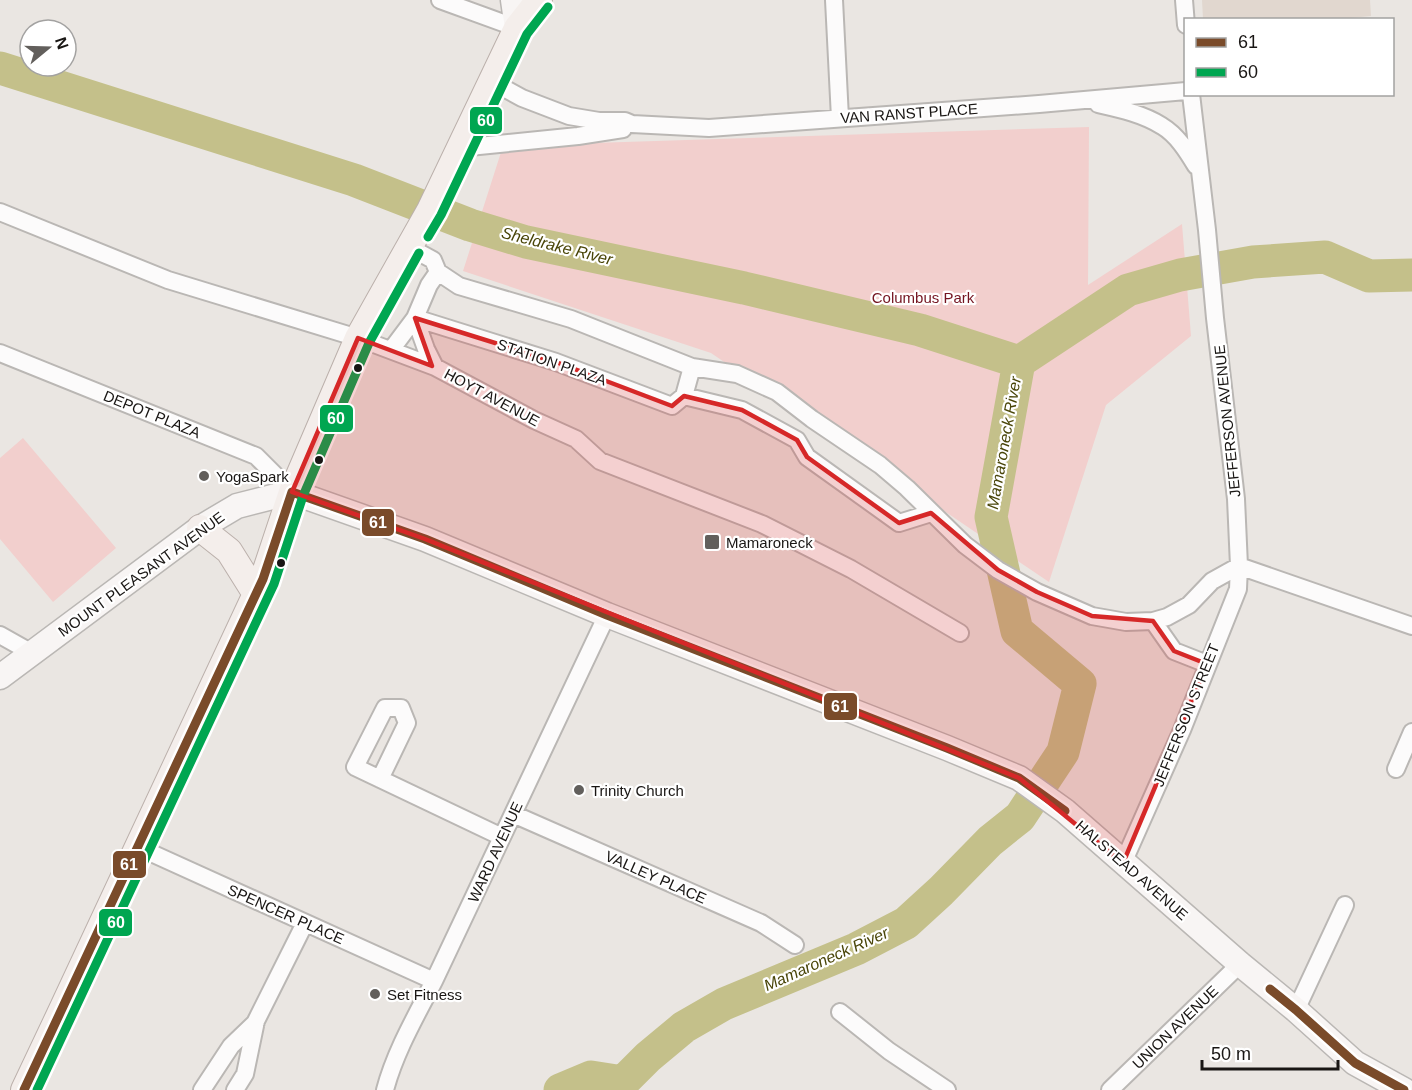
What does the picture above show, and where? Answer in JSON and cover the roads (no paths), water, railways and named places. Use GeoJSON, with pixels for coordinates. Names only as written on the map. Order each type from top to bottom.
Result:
{"type":"FeatureCollection","features":[{"type":"Feature","properties":{"kind":"main road"},"geometry":{"type":"LineString","coordinates":[[518,28],[523,0]]}},
{"type":"Feature","properties":{"kind":"main road"},"geometry":{"type":"LineString","coordinates":[[24,1090],[263,579],[292,492],[358,338],[436,198],[518,28],[539,0]]}},
{"type":"Feature","properties":{"kind":"main road"},"geometry":{"type":"LineString","coordinates":[[200,528],[229,550],[256,594]]}},
{"type":"Feature","properties":{"kind":"street"},"geometry":{"type":"LineString","coordinates":[[440,0],[518,28],[513,0]]}},
{"type":"Feature","properties":{"kind":"street"},"geometry":{"type":"LineString","coordinates":[[834,0],[840,118]]}},
{"type":"Feature","properties":{"kind":"street"},"geometry":{"type":"LineString","coordinates":[[1184,0],[1185,18]]}},
{"type":"Feature","properties":{"kind":"street","name":"VAN RANST PLACE"},"geometry":{"type":"LineString","coordinates":[[491,81],[522,98],[568,116],[599,121],[625,121],[632,124],[709,128],[1184,91]]}},
{"type":"Feature","properties":{"kind":"street","name":"JEFFERSON AVENUE"},"geometry":{"type":"LineString","coordinates":[[1191,96],[1236,499],[1239,566]]}},
{"type":"Feature","properties":{"kind":"street"},"geometry":{"type":"LineString","coordinates":[[1086,100],[1137,114],[1164,126],[1185,147],[1200,172]]}},
{"type":"Feature","properties":{"kind":"street","name":"VAN RANST PLACE"},"geometry":{"type":"LineString","coordinates":[[459,148],[578,136],[625,129],[632,124]]}},
{"type":"Feature","properties":{"kind":"street","name":"HOYT AVENUE"},"geometry":{"type":"LineString","coordinates":[[0,212],[168,280],[358,338],[435,367],[534,420],[576,439],[600,461],[762,524],[851,569],[960,633]]}},
{"type":"Feature","properties":{"kind":"street"},"geometry":{"type":"LineString","coordinates":[[414,239],[433,260],[438,272],[459,286],[571,319],[692,367],[737,374],[777,392],[880,465],[965,545],[998,570],[1037,592],[1092,616],[1126,622],[1153,621],[1167,617],[1189,605],[1212,581],[1239,566],[1412,627]]}},
{"type":"Feature","properties":{"kind":"street"},"geometry":{"type":"LineString","coordinates":[[391,350],[415,318],[429,285],[438,272]]}},
{"type":"Feature","properties":{"kind":"street"},"geometry":{"type":"LineString","coordinates":[[415,318],[435,367]]}},
{"type":"Feature","properties":{"kind":"street","name":"STATION PLAZA"},"geometry":{"type":"LineString","coordinates":[[415,318],[556,362],[672,406],[684,396],[742,410],[797,440],[807,457],[899,523],[930,513]]}},
{"type":"Feature","properties":{"kind":"street","name":"DEPOT PLAZA"},"geometry":{"type":"LineString","coordinates":[[0,352],[256,456],[292,492]]}},
{"type":"Feature","properties":{"kind":"street"},"geometry":{"type":"LineString","coordinates":[[684,396],[692,367]]}},
{"type":"Feature","properties":{"kind":"street"},"geometry":{"type":"LineString","coordinates":[[797,440],[812,419]]}},
{"type":"Feature","properties":{"kind":"street","name":"MOUNT PLEASANT AVENUE"},"geometry":{"type":"LineString","coordinates":[[0,677],[200,528],[237,506],[292,492]]}},
{"type":"Feature","properties":{"kind":"street","name":"HALSTEAD AVENUE"},"geometry":{"type":"LineString","coordinates":[[292,492],[425,539],[607,615],[1019,778],[1065,811],[1355,1063],[1404,1090]]}},
{"type":"Feature","properties":{"kind":"street","name":"JEFFERSON STREET"},"geometry":{"type":"LineString","coordinates":[[1123,863],[1182,730],[1238,589],[1239,566]]}},
{"type":"Feature","properties":{"kind":"street","name":"WARD AVENUE"},"geometry":{"type":"LineString","coordinates":[[386,1090],[388,1078],[410,1028],[607,615]]}},
{"type":"Feature","properties":{"kind":"street"},"geometry":{"type":"LineString","coordinates":[[1153,621],[1173,651],[1207,664]]}},
{"type":"Feature","properties":{"kind":"street"},"geometry":{"type":"LineString","coordinates":[[0,635],[32,653]]}},
{"type":"Feature","properties":{"kind":"street"},"geometry":{"type":"LineString","coordinates":[[1396,769],[1412,732]]}},
{"type":"Feature","properties":{"kind":"street"},"geometry":{"type":"LineString","coordinates":[[380,779],[502,837]]}},
{"type":"Feature","properties":{"kind":"street","name":"VALLEY PLACE"},"geometry":{"type":"LineString","coordinates":[[513,814],[761,923],[795,945]]}},
{"type":"Feature","properties":{"kind":"street","name":"SPENCER PLACE"},"geometry":{"type":"LineString","coordinates":[[138,847],[434,981]]}},
{"type":"Feature","properties":{"kind":"street"},"geometry":{"type":"LineString","coordinates":[[1296,1010],[1345,905]]}},
{"type":"Feature","properties":{"kind":"street"},"geometry":{"type":"LineString","coordinates":[[236,1090],[245,1074],[256,1021],[305,923]]}},
{"type":"Feature","properties":{"kind":"street","name":"UNION AVENUE"},"geometry":{"type":"LineString","coordinates":[[1110,1090],[1240,963]]}},
{"type":"Feature","properties":{"kind":"street"},"geometry":{"type":"LineString","coordinates":[[840,1012],[889,1051],[947,1090]]}},
{"type":"Feature","properties":{"kind":"street"},"geometry":{"type":"LineString","coordinates":[[202,1090],[231,1046],[256,1021]]}},
{"type":"Feature","properties":{"kind":"waterway","name":"Sheldrake River"},"geometry":{"type":"LineString","coordinates":[[0,68],[354,180],[470,225],[526,242],[744,288],[920,330],[1019,362]]}},
{"type":"Feature","properties":{"kind":"waterway","name":"Mamaroneck River"},"geometry":{"type":"LineString","coordinates":[[560,1090],[591,1077],[623,1082],[648,1057],[684,1027],[724,1004],[856,949],[906,923],[990,841],[1020,817],[1063,752],[1080,684],[1017,631],[991,517],[1019,362],[1128,290],[1180,275],[1253,262],[1325,257],[1369,276],[1412,275]]}},
{"type":"Feature","properties":{"kind":"place","name":"YogaSpark"},"geometry":{"type":"Point","coordinates":[204,476]}},
{"type":"Feature","properties":{"kind":"place","name":"Mamaroneck"},"geometry":{"type":"Point","coordinates":[712,542]}},
{"type":"Feature","properties":{"kind":"place","name":"Trinity Church"},"geometry":{"type":"Point","coordinates":[579,790]}},
{"type":"Feature","properties":{"kind":"place","name":"Set Fitness"},"geometry":{"type":"Point","coordinates":[375,994]}},
{"type":"Feature","properties":{"kind":"park label","name":"Columbus Park"},"geometry":{"type":"Point","coordinates":[923,297]}}]}
